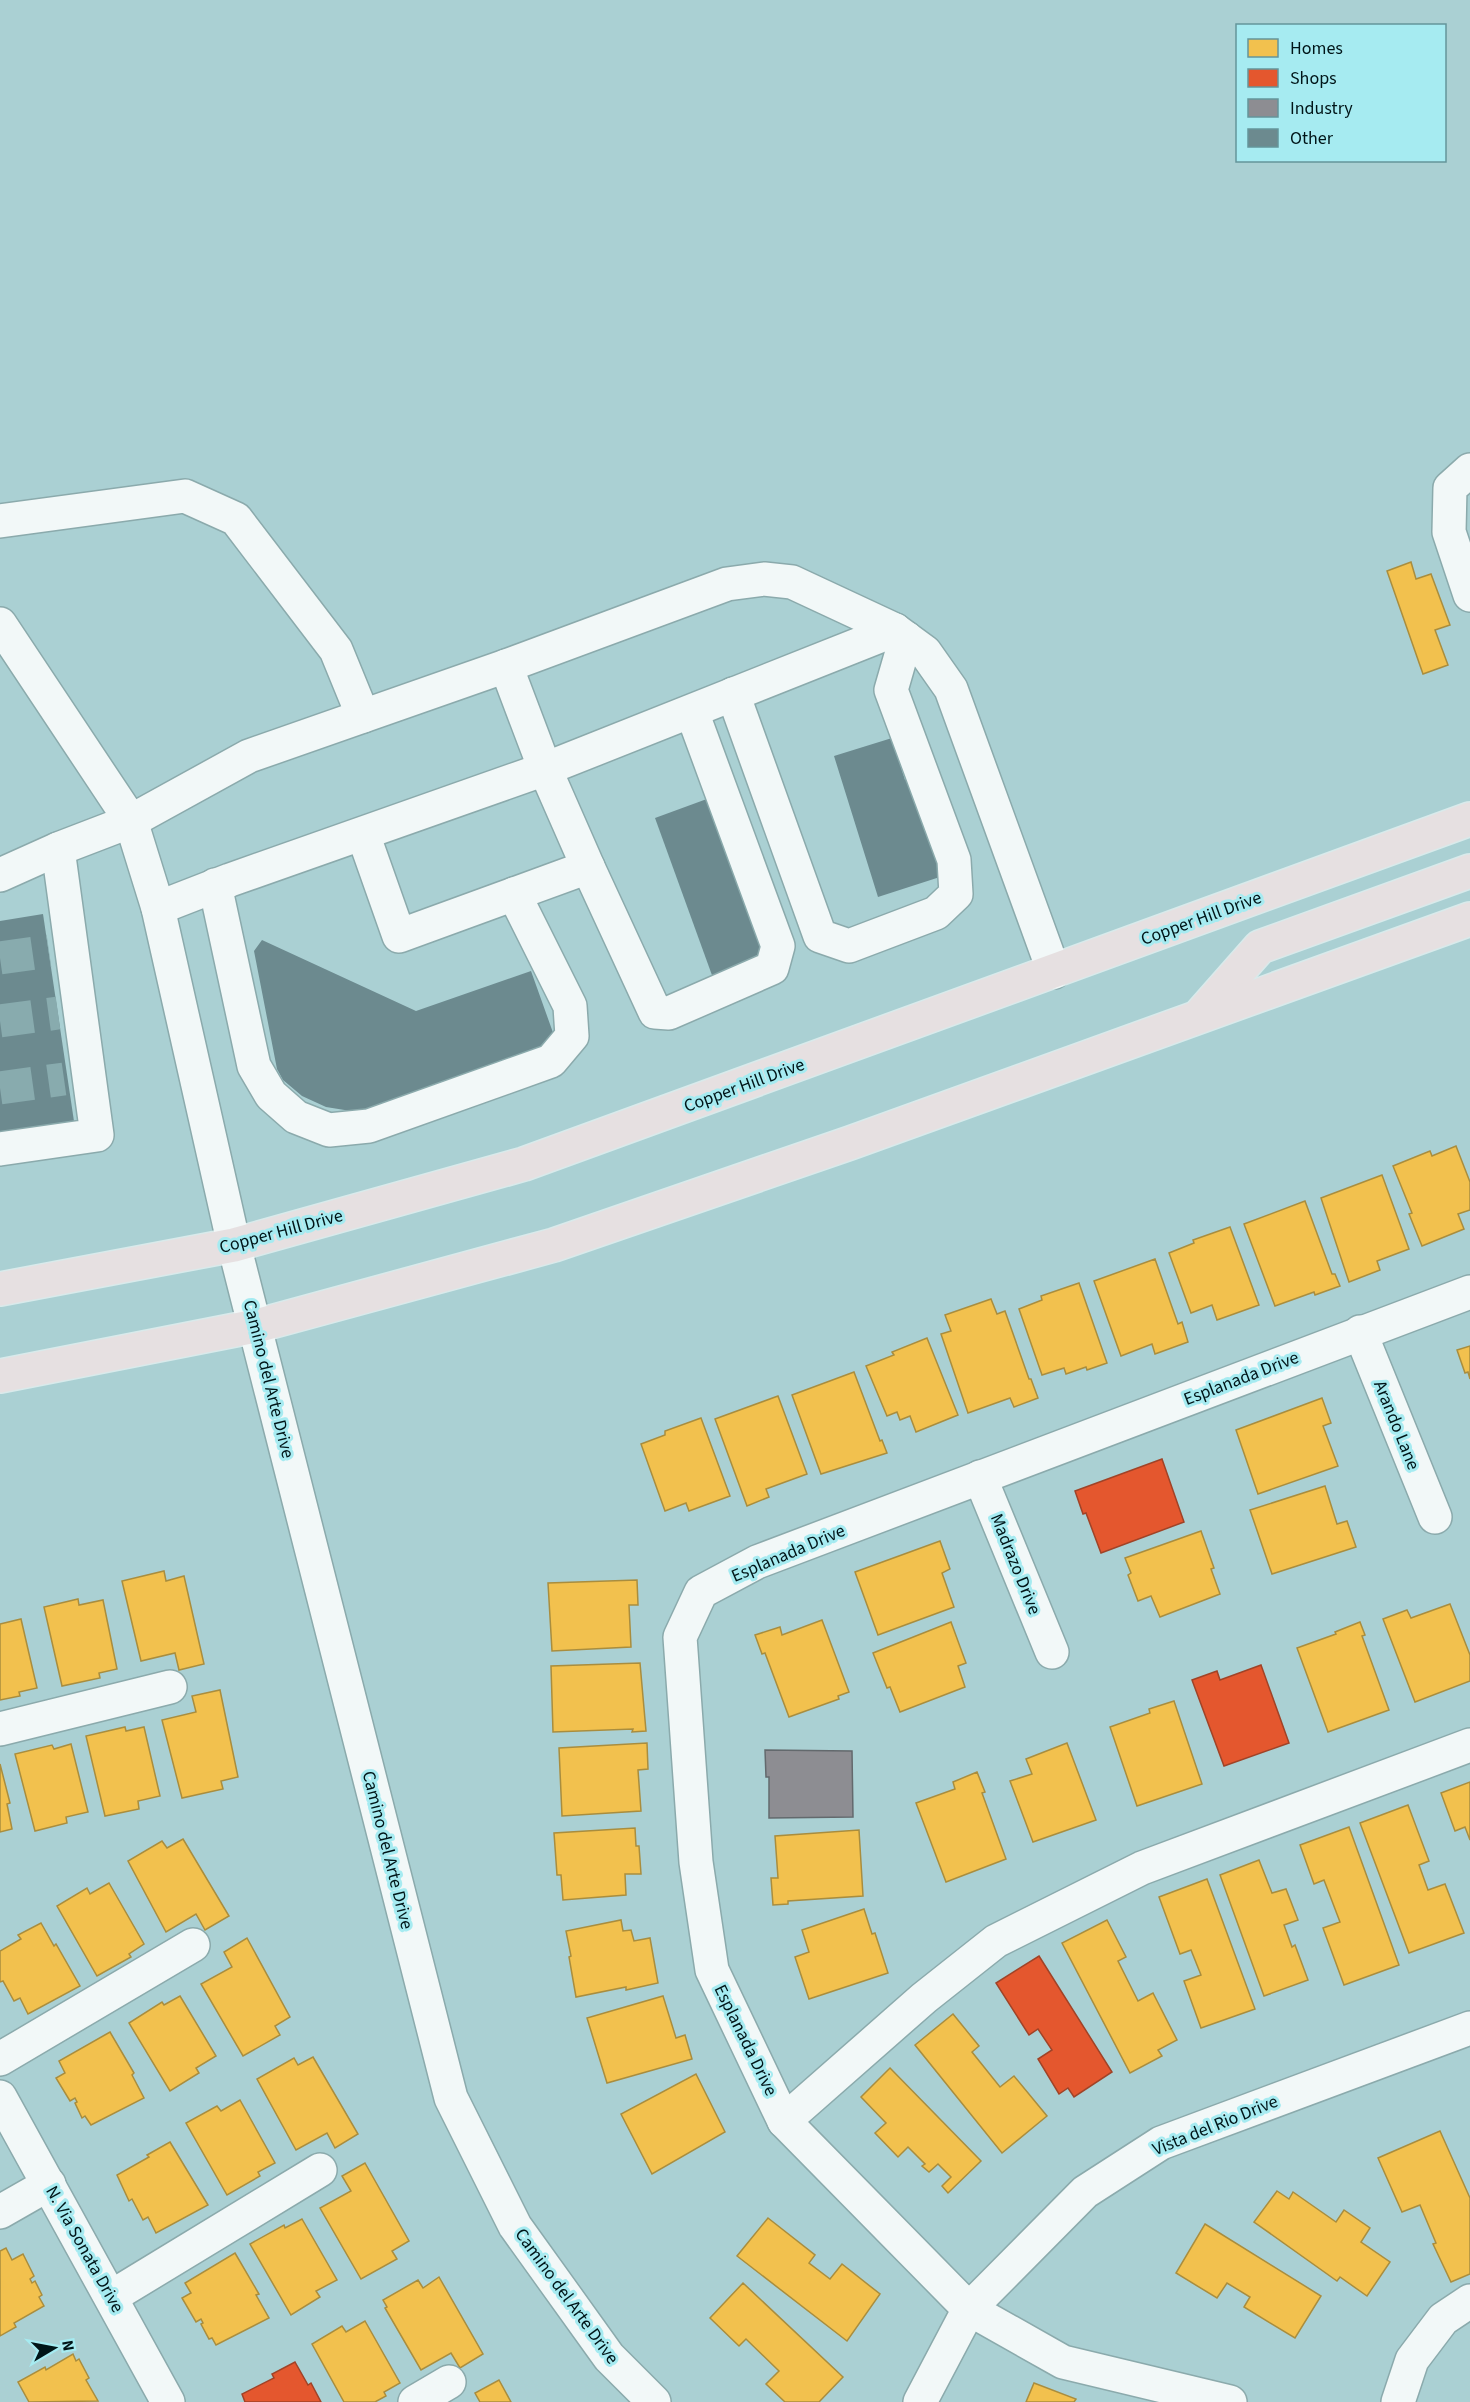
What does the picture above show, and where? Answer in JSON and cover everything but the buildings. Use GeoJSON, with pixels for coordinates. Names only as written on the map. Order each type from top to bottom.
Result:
{"type":"FeatureCollection","features":[{"type":"Feature","properties":{"kind":"main road","name":"Copper Hill Drive"},"geometry":{"type":"LineString","coordinates":[[0,1289],[234,1245],[524,1164],[1470,819]]}},
{"type":"Feature","properties":{"kind":"main road"},"geometry":{"type":"LineString","coordinates":[[1198,1017],[1260,947],[1470,871]]}},
{"type":"Feature","properties":{"kind":"main road"},"geometry":{"type":"LineString","coordinates":[[0,1376],[256,1326],[554,1245],[850,1143],[1470,919]]}},
{"type":"Feature","properties":{"kind":"street"},"geometry":{"type":"LineString","coordinates":[[1470,470],[1450,488],[1449,532],[1470,596]]}},
{"type":"Feature","properties":{"kind":"street"},"geometry":{"type":"LineString","coordinates":[[0,521],[185,496],[236,519],[336,650],[363,716]]}},
{"type":"Feature","properties":{"kind":"street"},"geometry":{"type":"LineString","coordinates":[[0,875],[57,849],[131,821],[249,756],[506,666],[727,584],[764,579],[792,582],[900,634],[925,652],[951,689],[1054,972]]}},
{"type":"Feature","properties":{"kind":"street","name":"Camino del Arte Drive"},"geometry":{"type":"LineString","coordinates":[[0,624],[131,821],[158,908],[234,1245],[451,2098],[515,2226],[609,2357],[654,2402]]}},
{"type":"Feature","properties":{"kind":"street"},"geometry":{"type":"LineString","coordinates":[[158,908],[215,885],[545,769],[733,694],[900,634]]}},
{"type":"Feature","properties":{"kind":"street"},"geometry":{"type":"LineString","coordinates":[[733,694],[820,936],[849,946],[936,913],[956,894],[954,860],[891,690],[900,634]]}},
{"type":"Feature","properties":{"kind":"street"},"geometry":{"type":"LineString","coordinates":[[506,666],[545,769],[655,1012],[669,1013],[772,968],[778,946],[692,712]]}},
{"type":"Feature","properties":{"kind":"street"},"geometry":{"type":"LineString","coordinates":[[363,834],[399,936],[588,867]]}},
{"type":"Feature","properties":{"kind":"street"},"geometry":{"type":"LineString","coordinates":[[0,1149],[97,1135],[76,1078],[60,949],[57,849]]}},
{"type":"Feature","properties":{"kind":"street"},"geometry":{"type":"LineString","coordinates":[[215,885],[254,1066],[271,1095],[296,1117],[329,1130],[369,1126],[551,1061],[572,1036],[570,1006],[514,894]]}},
{"type":"Feature","properties":{"kind":"street","name":"Esplanada Drive"},"geometry":{"type":"LineString","coordinates":[[1230,2402],[1063,2362],[969,2309],[784,2121],[712,1970],[696,1862],[680,1637],[701,1592],[748,1567],[1470,1292]]}},
{"type":"Feature","properties":{"kind":"street","name":"Arando Lane"},"geometry":{"type":"LineString","coordinates":[[1360,1332],[1435,1517]]}},
{"type":"Feature","properties":{"kind":"street","name":"Madrazo Drive"},"geometry":{"type":"LineString","coordinates":[[980,1477],[1052,1652]]}},
{"type":"Feature","properties":{"kind":"street"},"geometry":{"type":"LineString","coordinates":[[0,1729],[170,1687]]}},
{"type":"Feature","properties":{"kind":"street"},"geometry":{"type":"LineString","coordinates":[[784,2121],[924,1998],[996,1941],[1142,1868],[1470,1745]]}},
{"type":"Feature","properties":{"kind":"street"},"geometry":{"type":"LineString","coordinates":[[0,2060],[193,1945]]}},
{"type":"Feature","properties":{"kind":"street","name":"Vista del Rio Drive"},"geometry":{"type":"LineString","coordinates":[[920,2402],[969,2309],[1085,2192],[1161,2143],[1470,2028]]}},
{"type":"Feature","properties":{"kind":"street","name":"N. Via Sonata Drive"},"geometry":{"type":"LineString","coordinates":[[0,2097],[168,2402]]}},
{"type":"Feature","properties":{"kind":"street"},"geometry":{"type":"LineString","coordinates":[[111,2297],[320,2170]]}},
{"type":"Feature","properties":{"kind":"street"},"geometry":{"type":"LineString","coordinates":[[0,2212],[48,2184]]}},
{"type":"Feature","properties":{"kind":"street"},"geometry":{"type":"LineString","coordinates":[[1398,2402],[1412,2360],[1443,2319],[1470,2301]]}},
{"type":"Feature","properties":{"kind":"street"},"geometry":{"type":"LineString","coordinates":[[415,2402],[449,2382]]}},
{"type":"Feature","properties":{"kind":"tunnel"},"geometry":{"type":"LineString","coordinates":[[0,958],[49,951]]}},
{"type":"Feature","properties":{"kind":"tunnel"},"geometry":{"type":"LineString","coordinates":[[0,1021],[58,1013]]}},
{"type":"Feature","properties":{"kind":"tunnel"},"geometry":{"type":"LineString","coordinates":[[0,1088],[64,1079]]}}]}
